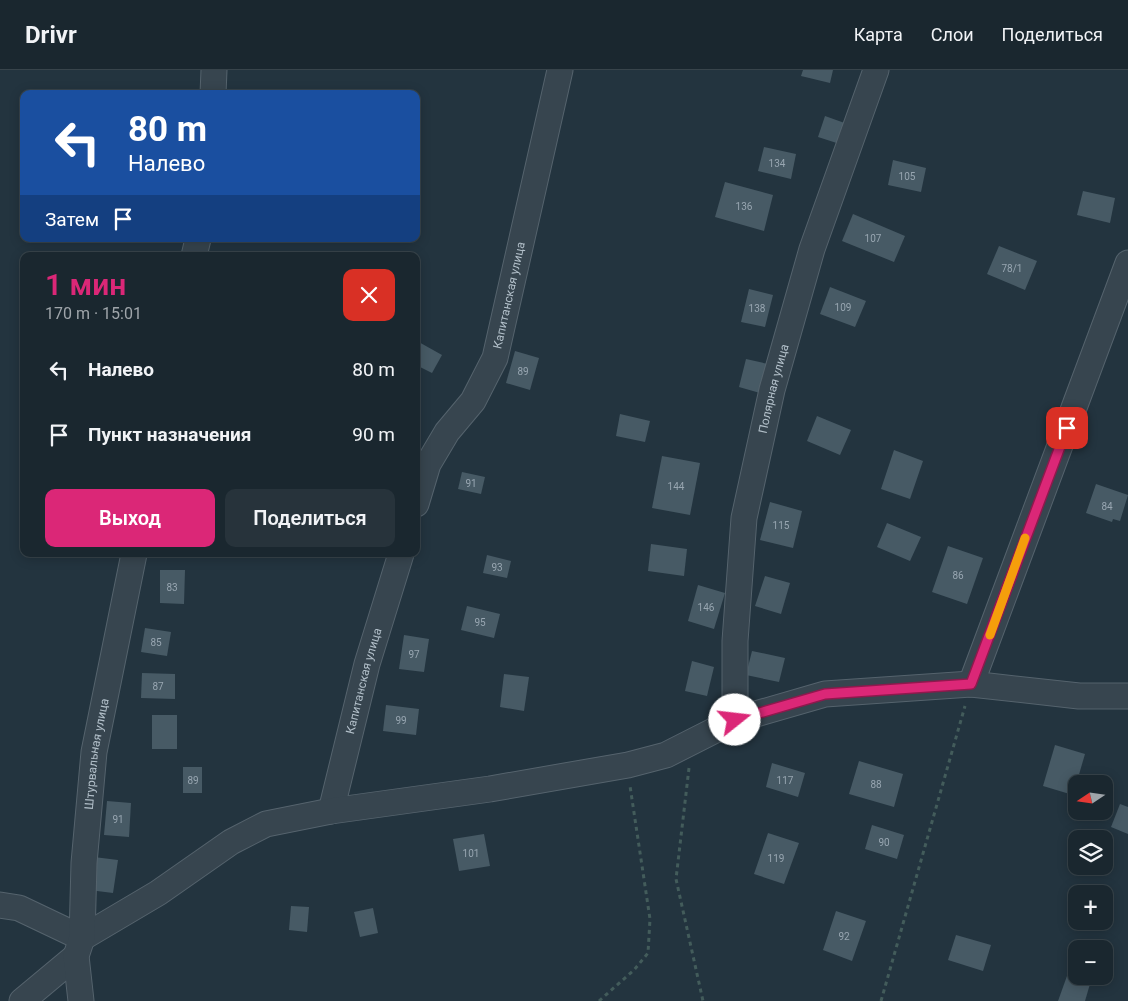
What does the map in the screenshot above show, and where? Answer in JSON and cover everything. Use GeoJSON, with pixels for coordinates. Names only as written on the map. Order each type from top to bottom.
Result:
{"type":"FeatureCollection","features":[{"type":"Feature","properties":{"kind":"street"},"geometry":{"type":"LineString","coordinates":[[212,90],[214,70]]}},
{"type":"Feature","properties":{"kind":"street","name":"Капитанская улица"},"geometry":{"type":"LineString","coordinates":[[420,491],[428,464],[447,432],[472,400],[495,358],[560,70]]}},
{"type":"Feature","properties":{"kind":"street","name":"Полярная улица"},"geometry":{"type":"LineString","coordinates":[[735,720],[735,641],[744,518],[770,399],[812,249],[876,70]]}},
{"type":"Feature","properties":{"kind":"street"},"geometry":{"type":"LineString","coordinates":[[971,684],[1128,263]]}},
{"type":"Feature","properties":{"kind":"street","name":"Штурвальная улица"},"geometry":{"type":"LineString","coordinates":[[81,1001],[79,947],[84,862],[94,752],[133,557]]}},
{"type":"Feature","properties":{"kind":"street","name":"Капитанская улица"},"geometry":{"type":"LineString","coordinates":[[331,811],[367,664],[400,557]]}},
{"type":"Feature","properties":{"kind":"street"},"geometry":{"type":"LineString","coordinates":[[22,1001],[79,947],[231,842],[266,824],[331,811],[490,789],[628,765],[666,755],[692,740],[735,720],[825,694],[971,684],[1078,696],[1128,696]]}},
{"type":"Feature","properties":{"kind":"street"},"geometry":{"type":"LineString","coordinates":[[0,905],[19,908],[79,947]]}},
{"type":"Feature","properties":{"kind":"path"},"geometry":{"type":"LineString","coordinates":[[881,1001],[971,684]]}},
{"type":"Feature","properties":{"kind":"path"},"geometry":{"type":"LineString","coordinates":[[692,740],[676,879],[703,1001]]}},
{"type":"Feature","properties":{"kind":"path"},"geometry":{"type":"LineString","coordinates":[[598,1001],[634,970],[648,953],[650,919],[628,765]]}},
{"type":"Feature","properties":{"kind":"building"},"geometry":{"type":"Polygon","coordinates":[[[803,70],[833,70],[830,83],[801,76],[803,70]]]}},
{"type":"Feature","properties":{"kind":"building"},"geometry":{"type":"Polygon","coordinates":[[[825,116],[853,126],[846,146],[818,137],[825,116]]]}},
{"type":"Feature","properties":{"kind":"building"},"geometry":{"type":"Polygon","coordinates":[[[764,147],[796,154],[791,179],[758,171],[764,147]]]}},
{"type":"Feature","properties":{"kind":"building"},"geometry":{"type":"Polygon","coordinates":[[[893,160],[926,168],[921,192],[888,185],[893,160]]]}},
{"type":"Feature","properties":{"kind":"building"},"geometry":{"type":"Polygon","coordinates":[[[725,182],[773,195],[764,231],[715,217],[725,182]]]}},
{"type":"Feature","properties":{"kind":"building"},"geometry":{"type":"Polygon","coordinates":[[[1083,191],[1115,198],[1110,223],[1077,215],[1083,191]]]}},
{"type":"Feature","properties":{"kind":"building"},"geometry":{"type":"Polygon","coordinates":[[[853,214],[905,236],[894,262],[842,241],[853,214]]]}},
{"type":"Feature","properties":{"kind":"building"},"geometry":{"type":"Polygon","coordinates":[[[999,246],[1037,261],[1025,290],[987,274],[999,246]]]}},
{"type":"Feature","properties":{"kind":"building"},"geometry":{"type":"Polygon","coordinates":[[[830,287],[866,301],[855,327],[820,314],[830,287]]]}},
{"type":"Feature","properties":{"kind":"building"},"geometry":{"type":"Polygon","coordinates":[[[749,289],[773,295],[765,327],[741,322],[749,289]]]}},
{"type":"Feature","properties":{"kind":"building"},"geometry":{"type":"Polygon","coordinates":[[[420,343],[442,355],[432,373],[420,367],[420,343]]]}},
{"type":"Feature","properties":{"kind":"building"},"geometry":{"type":"Polygon","coordinates":[[[515,351],[539,358],[530,390],[506,383],[515,351]]]}},
{"type":"Feature","properties":{"kind":"building"},"geometry":{"type":"Polygon","coordinates":[[[746,359],[768,364],[760,393],[739,387],[746,359]]]}},
{"type":"Feature","properties":{"kind":"building"},"geometry":{"type":"Polygon","coordinates":[[[620,414],[650,421],[645,442],[616,436],[620,414]]]}},
{"type":"Feature","properties":{"kind":"building"},"geometry":{"type":"Polygon","coordinates":[[[817,416],[851,430],[840,455],[807,441],[817,416]]]}},
{"type":"Feature","properties":{"kind":"building"},"geometry":{"type":"Polygon","coordinates":[[[894,450],[923,461],[910,499],[881,489],[894,450]]]}},
{"type":"Feature","properties":{"kind":"building"},"geometry":{"type":"Polygon","coordinates":[[[662,456],[700,463],[690,515],[652,508],[662,456]]]}},
{"type":"Feature","properties":{"kind":"building"},"geometry":{"type":"Polygon","coordinates":[[[462,472],[485,477],[481,494],[458,489],[462,472]]]}},
{"type":"Feature","properties":{"kind":"building"},"geometry":{"type":"Polygon","coordinates":[[[1096,484],[1128,495],[1120,521],[1113,519],[1112,522],[1086,513],[1096,484]]]}},
{"type":"Feature","properties":{"kind":"building"},"geometry":{"type":"Polygon","coordinates":[[[770,502],[802,511],[793,548],[760,540],[770,502]]]}},
{"type":"Feature","properties":{"kind":"building"},"geometry":{"type":"Polygon","coordinates":[[[887,523],[921,537],[910,561],[877,547],[887,523]]]}},
{"type":"Feature","properties":{"kind":"building"},"geometry":{"type":"Polygon","coordinates":[[[651,544],[687,549],[684,576],[648,571],[651,544]]]}},
{"type":"Feature","properties":{"kind":"building"},"geometry":{"type":"Polygon","coordinates":[[[948,546],[983,558],[967,604],[932,592],[948,546]]]}},
{"type":"Feature","properties":{"kind":"building"},"geometry":{"type":"Polygon","coordinates":[[[487,555],[511,561],[507,578],[483,573],[487,555]]]}},
{"type":"Feature","properties":{"kind":"building"},"geometry":{"type":"Polygon","coordinates":[[[160,570],[185,570],[184,604],[160,603],[160,570]]]}},
{"type":"Feature","properties":{"kind":"building"},"geometry":{"type":"Polygon","coordinates":[[[765,576],[790,583],[781,614],[755,606],[765,576]]]}},
{"type":"Feature","properties":{"kind":"building"},"geometry":{"type":"Polygon","coordinates":[[[698,585],[725,593],[714,629],[688,621],[698,585]]]}},
{"type":"Feature","properties":{"kind":"building"},"geometry":{"type":"Polygon","coordinates":[[[467,606],[500,614],[494,638],[461,630],[467,606]]]}},
{"type":"Feature","properties":{"kind":"building"},"geometry":{"type":"Polygon","coordinates":[[[145,628],[171,632],[167,656],[141,652],[145,628]]]}},
{"type":"Feature","properties":{"kind":"building"},"geometry":{"type":"Polygon","coordinates":[[[404,635],[429,639],[424,672],[399,669],[404,635]]]}},
{"type":"Feature","properties":{"kind":"building"},"geometry":{"type":"Polygon","coordinates":[[[752,651],[785,658],[779,682],[746,675],[752,651]]]}},
{"type":"Feature","properties":{"kind":"building"},"geometry":{"type":"Polygon","coordinates":[[[692,661],[714,667],[707,696],[685,691],[692,661]]]}},
{"type":"Feature","properties":{"kind":"building"},"geometry":{"type":"Polygon","coordinates":[[[142,673],[175,674],[175,699],[141,698],[142,673]]]}},
{"type":"Feature","properties":{"kind":"building"},"geometry":{"type":"Polygon","coordinates":[[[504,674],[529,677],[524,711],[500,707],[504,674]]]}},
{"type":"Feature","properties":{"kind":"building"},"geometry":{"type":"Polygon","coordinates":[[[386,705],[419,709],[416,735],[383,731],[386,705]]]}},
{"type":"Feature","properties":{"kind":"building"},"geometry":{"type":"Polygon","coordinates":[[[152,715],[177,715],[177,749],[152,749],[152,715]]]}},
{"type":"Feature","properties":{"kind":"building"},"geometry":{"type":"Polygon","coordinates":[[[1055,745],[1085,754],[1079,775],[1068,775],[1068,794],[1043,786],[1055,745]]]}},
{"type":"Feature","properties":{"kind":"building"},"geometry":{"type":"Polygon","coordinates":[[[859,761],[903,774],[894,807],[849,794],[859,761]]]}},
{"type":"Feature","properties":{"kind":"building"},"geometry":{"type":"Polygon","coordinates":[[[772,763],[805,773],[798,797],[766,787],[772,763]]]}},
{"type":"Feature","properties":{"kind":"building"},"geometry":{"type":"Polygon","coordinates":[[[183,767],[202,767],[202,793],[183,793],[183,767]]]}},
{"type":"Feature","properties":{"kind":"building"},"geometry":{"type":"Polygon","coordinates":[[[107,801],[131,803],[129,837],[104,835],[107,801]]]}},
{"type":"Feature","properties":{"kind":"building"},"geometry":{"type":"Polygon","coordinates":[[[1120,804],[1128,807],[1128,834],[1111,827],[1120,804]]]}},
{"type":"Feature","properties":{"kind":"building"},"geometry":{"type":"Polygon","coordinates":[[[872,825],[904,835],[897,859],[865,849],[872,825]]]}},
{"type":"Feature","properties":{"kind":"building"},"geometry":{"type":"Polygon","coordinates":[[[768,833],[799,843],[784,884],[754,874],[768,833]]]}},
{"type":"Feature","properties":{"kind":"building"},"geometry":{"type":"Polygon","coordinates":[[[484,834],[490,866],[459,871],[453,839],[484,834]]]}},
{"type":"Feature","properties":{"kind":"building"},"geometry":{"type":"Polygon","coordinates":[[[94,857],[118,860],[113,893],[89,890],[94,857]]]}},
{"type":"Feature","properties":{"kind":"building"},"geometry":{"type":"Polygon","coordinates":[[[291,906],[309,907],[307,932],[289,930],[291,906]]]}},
{"type":"Feature","properties":{"kind":"building"},"geometry":{"type":"Polygon","coordinates":[[[373,908],[378,933],[360,937],[354,912],[373,908]]]}},
{"type":"Feature","properties":{"kind":"building"},"geometry":{"type":"Polygon","coordinates":[[[836,911],[866,921],[852,961],[823,950],[836,911]]]}},
{"type":"Feature","properties":{"kind":"building"},"geometry":{"type":"Polygon","coordinates":[[[956,935],[991,945],[983,971],[948,960],[956,935]]]}},
{"type":"Feature","properties":{"kind":"building"},"geometry":{"type":"Polygon","coordinates":[[[1067,976],[1068,985],[1090,985],[1085,1001],[1058,1001],[1067,976]]]}},
{"type":"Feature","properties":{"kind":"slow traffic"},"geometry":{"type":"LineString","coordinates":[[990,635],[1025,538]]}},
{"type":"Feature","properties":{"kind":"route"},"geometry":{"type":"LineString","coordinates":[[735,720],[825,694],[920,689],[971,684],[1067,428]]}}]}
